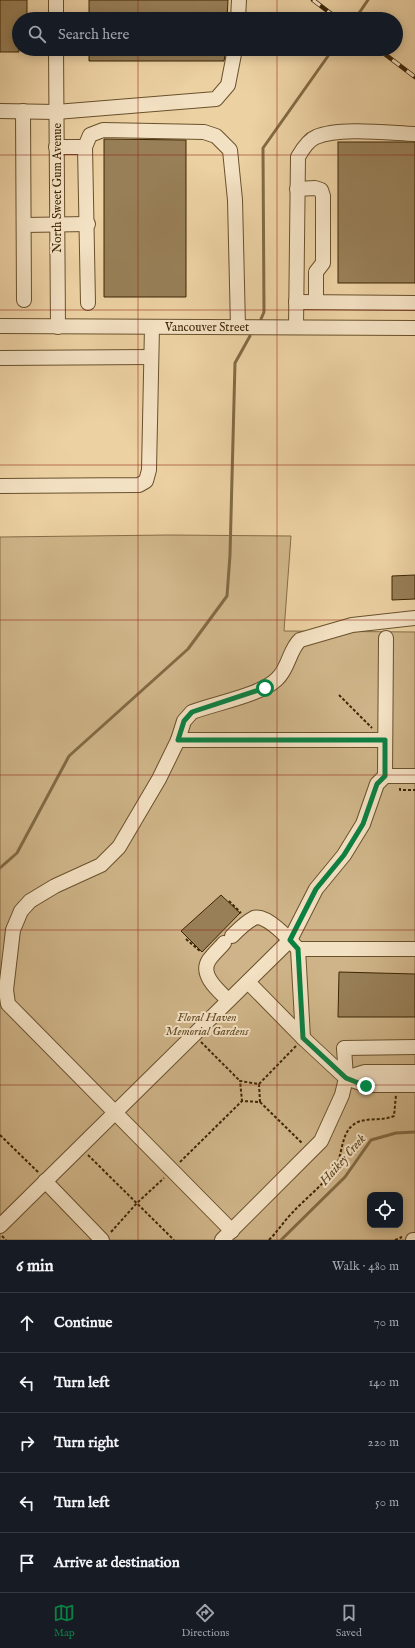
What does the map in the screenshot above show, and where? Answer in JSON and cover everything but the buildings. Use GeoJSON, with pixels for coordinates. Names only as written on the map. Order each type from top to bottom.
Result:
{"type":"FeatureCollection","features":[{"type":"Feature","properties":{"kind":"street"},"geometry":{"type":"LineString","coordinates":[[56,0],[56,12]]}},
{"type":"Feature","properties":{"kind":"street"},"geometry":{"type":"LineString","coordinates":[[238,12],[239,0]]}},
{"type":"Feature","properties":{"kind":"street","name":"North Sweet Gum Avenue"},"geometry":{"type":"LineString","coordinates":[[56,56],[58,327]]}},
{"type":"Feature","properties":{"kind":"street"},"geometry":{"type":"LineString","coordinates":[[0,111],[56,112],[216,99],[228,85],[234,56]]}},
{"type":"Feature","properties":{"kind":"street"},"geometry":{"type":"LineString","coordinates":[[22,111],[24,300]]}},
{"type":"Feature","properties":{"kind":"street"},"geometry":{"type":"LineString","coordinates":[[88,303],[86,147],[90,135],[104,130],[204,132],[216,136],[230,150],[234,200],[238,327]]}},
{"type":"Feature","properties":{"kind":"street"},"geometry":{"type":"LineString","coordinates":[[296,327],[298,157],[303,148],[315,137],[330,133],[415,134]]}},
{"type":"Feature","properties":{"kind":"street"},"geometry":{"type":"LineString","coordinates":[[56,147],[86,147]]}},
{"type":"Feature","properties":{"kind":"street"},"geometry":{"type":"LineString","coordinates":[[297,189],[315,188],[321,190],[323,196],[323,263],[316,272],[316,302]]}},
{"type":"Feature","properties":{"kind":"street"},"geometry":{"type":"LineString","coordinates":[[24,225],[88,224]]}},
{"type":"Feature","properties":{"kind":"street"},"geometry":{"type":"LineString","coordinates":[[296,302],[415,303]]}},
{"type":"Feature","properties":{"kind":"street","name":"Vancouver Street"},"geometry":{"type":"LineString","coordinates":[[0,326],[415,328]]}},
{"type":"Feature","properties":{"kind":"street"},"geometry":{"type":"LineString","coordinates":[[0,486],[139,485],[146,481],[149,470],[152,327]]}},
{"type":"Feature","properties":{"kind":"street"},"geometry":{"type":"LineString","coordinates":[[0,358],[151,357]]}},
{"type":"Feature","properties":{"kind":"street"},"geometry":{"type":"LineString","coordinates":[[415,618],[352,625],[300,640],[294,646],[291,656],[278,678],[265,688],[192,712],[184,721],[178,740],[159,779],[119,847],[101,865],[55,886],[30,901],[21,912],[13,930],[6,990],[8,1004],[116,1112],[227,1235],[321,1141],[342,1095],[346,1078],[344,1048],[415,1047]]}},
{"type":"Feature","properties":{"kind":"street"},"geometry":{"type":"LineString","coordinates":[[385,776],[381,736],[386,638]]}},
{"type":"Feature","properties":{"kind":"street"},"geometry":{"type":"LineString","coordinates":[[178,740],[381,736]]}},
{"type":"Feature","properties":{"kind":"street"},"geometry":{"type":"LineString","coordinates":[[301,1041],[294,944],[316,889],[344,855],[363,824],[377,784],[385,776],[415,776]]}},
{"type":"Feature","properties":{"kind":"street"},"geometry":{"type":"LineString","coordinates":[[228,1000],[212,983],[207,967],[208,961],[228,939],[254,918],[261,917],[274,926],[294,944],[415,948]]}},
{"type":"Feature","properties":{"kind":"street"},"geometry":{"type":"LineString","coordinates":[[0,1226],[44,1179],[116,1112],[228,1000],[294,944]]}},
{"type":"Feature","properties":{"kind":"street"},"geometry":{"type":"LineString","coordinates":[[248,982],[301,1041],[346,1078],[366,1086],[415,1085]]}},
{"type":"Feature","properties":{"kind":"street"},"geometry":{"type":"LineString","coordinates":[[346,1078],[365,1072],[415,1072]]}},
{"type":"Feature","properties":{"kind":"street"},"geometry":{"type":"LineString","coordinates":[[44,1179],[104,1238]]}},
{"type":"Feature","properties":{"kind":"path"},"geometry":{"type":"LineString","coordinates":[[339,695],[381,736]]}},
{"type":"Feature","properties":{"kind":"path"},"geometry":{"type":"LineString","coordinates":[[229,901],[241,913],[236,918]]}},
{"type":"Feature","properties":{"kind":"path"},"geometry":{"type":"LineString","coordinates":[[186,939],[202,953]]}},
{"type":"Feature","properties":{"kind":"path"},"geometry":{"type":"LineString","coordinates":[[198,1039],[240,1081],[259,1084]]}},
{"type":"Feature","properties":{"kind":"path"},"geometry":{"type":"LineString","coordinates":[[260,1102],[259,1084],[301,1041]]}},
{"type":"Feature","properties":{"kind":"path"},"geometry":{"type":"LineString","coordinates":[[240,1081],[242,1100]]}},
{"type":"Feature","properties":{"kind":"path"},"geometry":{"type":"LineString","coordinates":[[269,1240],[294,1210],[334,1170],[341,1155],[344,1139],[352,1126],[360,1121],[385,1120],[394,1116],[396,1090]]}},
{"type":"Feature","properties":{"kind":"path"},"geometry":{"type":"LineString","coordinates":[[242,1100],[260,1102],[307,1147]]}},
{"type":"Feature","properties":{"kind":"path"},"geometry":{"type":"LineString","coordinates":[[176,1166],[242,1100]]}},
{"type":"Feature","properties":{"kind":"path"},"geometry":{"type":"LineString","coordinates":[[0,1134],[44,1179]]}},
{"type":"Feature","properties":{"kind":"path"},"geometry":{"type":"LineString","coordinates":[[83,1150],[174,1240]]}},
{"type":"Feature","properties":{"kind":"path"},"geometry":{"type":"LineString","coordinates":[[104,1238],[137,1203],[169,1173]]}},
{"type":"Feature","properties":{"kind":"green space","name":"Floral Haven Memorial Gardens"},"geometry":{"type":"Polygon","coordinates":[[[169,535],[291,536],[284,631],[415,632],[415,1240],[0,1240],[0,537],[169,535]]]}},
{"type":"Feature","properties":{"kind":"waterway"},"geometry":{"type":"LineString","coordinates":[[360,12],[368,0]]}},
{"type":"Feature","properties":{"kind":"waterway"},"geometry":{"type":"LineString","coordinates":[[261,319],[264,312],[263,148],[328,56]]}},
{"type":"Feature","properties":{"kind":"waterway"},"geometry":{"type":"LineString","coordinates":[[0,868],[17,853],[69,756],[188,649],[227,596],[230,555],[235,363],[250,336]]}},
{"type":"Feature","properties":{"kind":"waterway","name":"Haikey Creek"},"geometry":{"type":"LineString","coordinates":[[281,1240],[345,1177],[371,1140],[396,1133],[415,1132]]}},
{"type":"Feature","properties":{"kind":"railway"},"geometry":{"type":"LineString","coordinates":[[313,0],[329,12]]}},
{"type":"Feature","properties":{"kind":"railway"},"geometry":{"type":"LineString","coordinates":[[387,56],[415,77]]}},
{"type":"Feature","properties":{"kind":"route"},"geometry":{"type":"LineString","coordinates":[[265,688],[192,712],[184,721],[178,740],[385,740],[385,776],[377,784],[363,824],[344,855],[316,889],[290,940],[298,949],[303,1038],[346,1078],[366,1086]]}}]}
